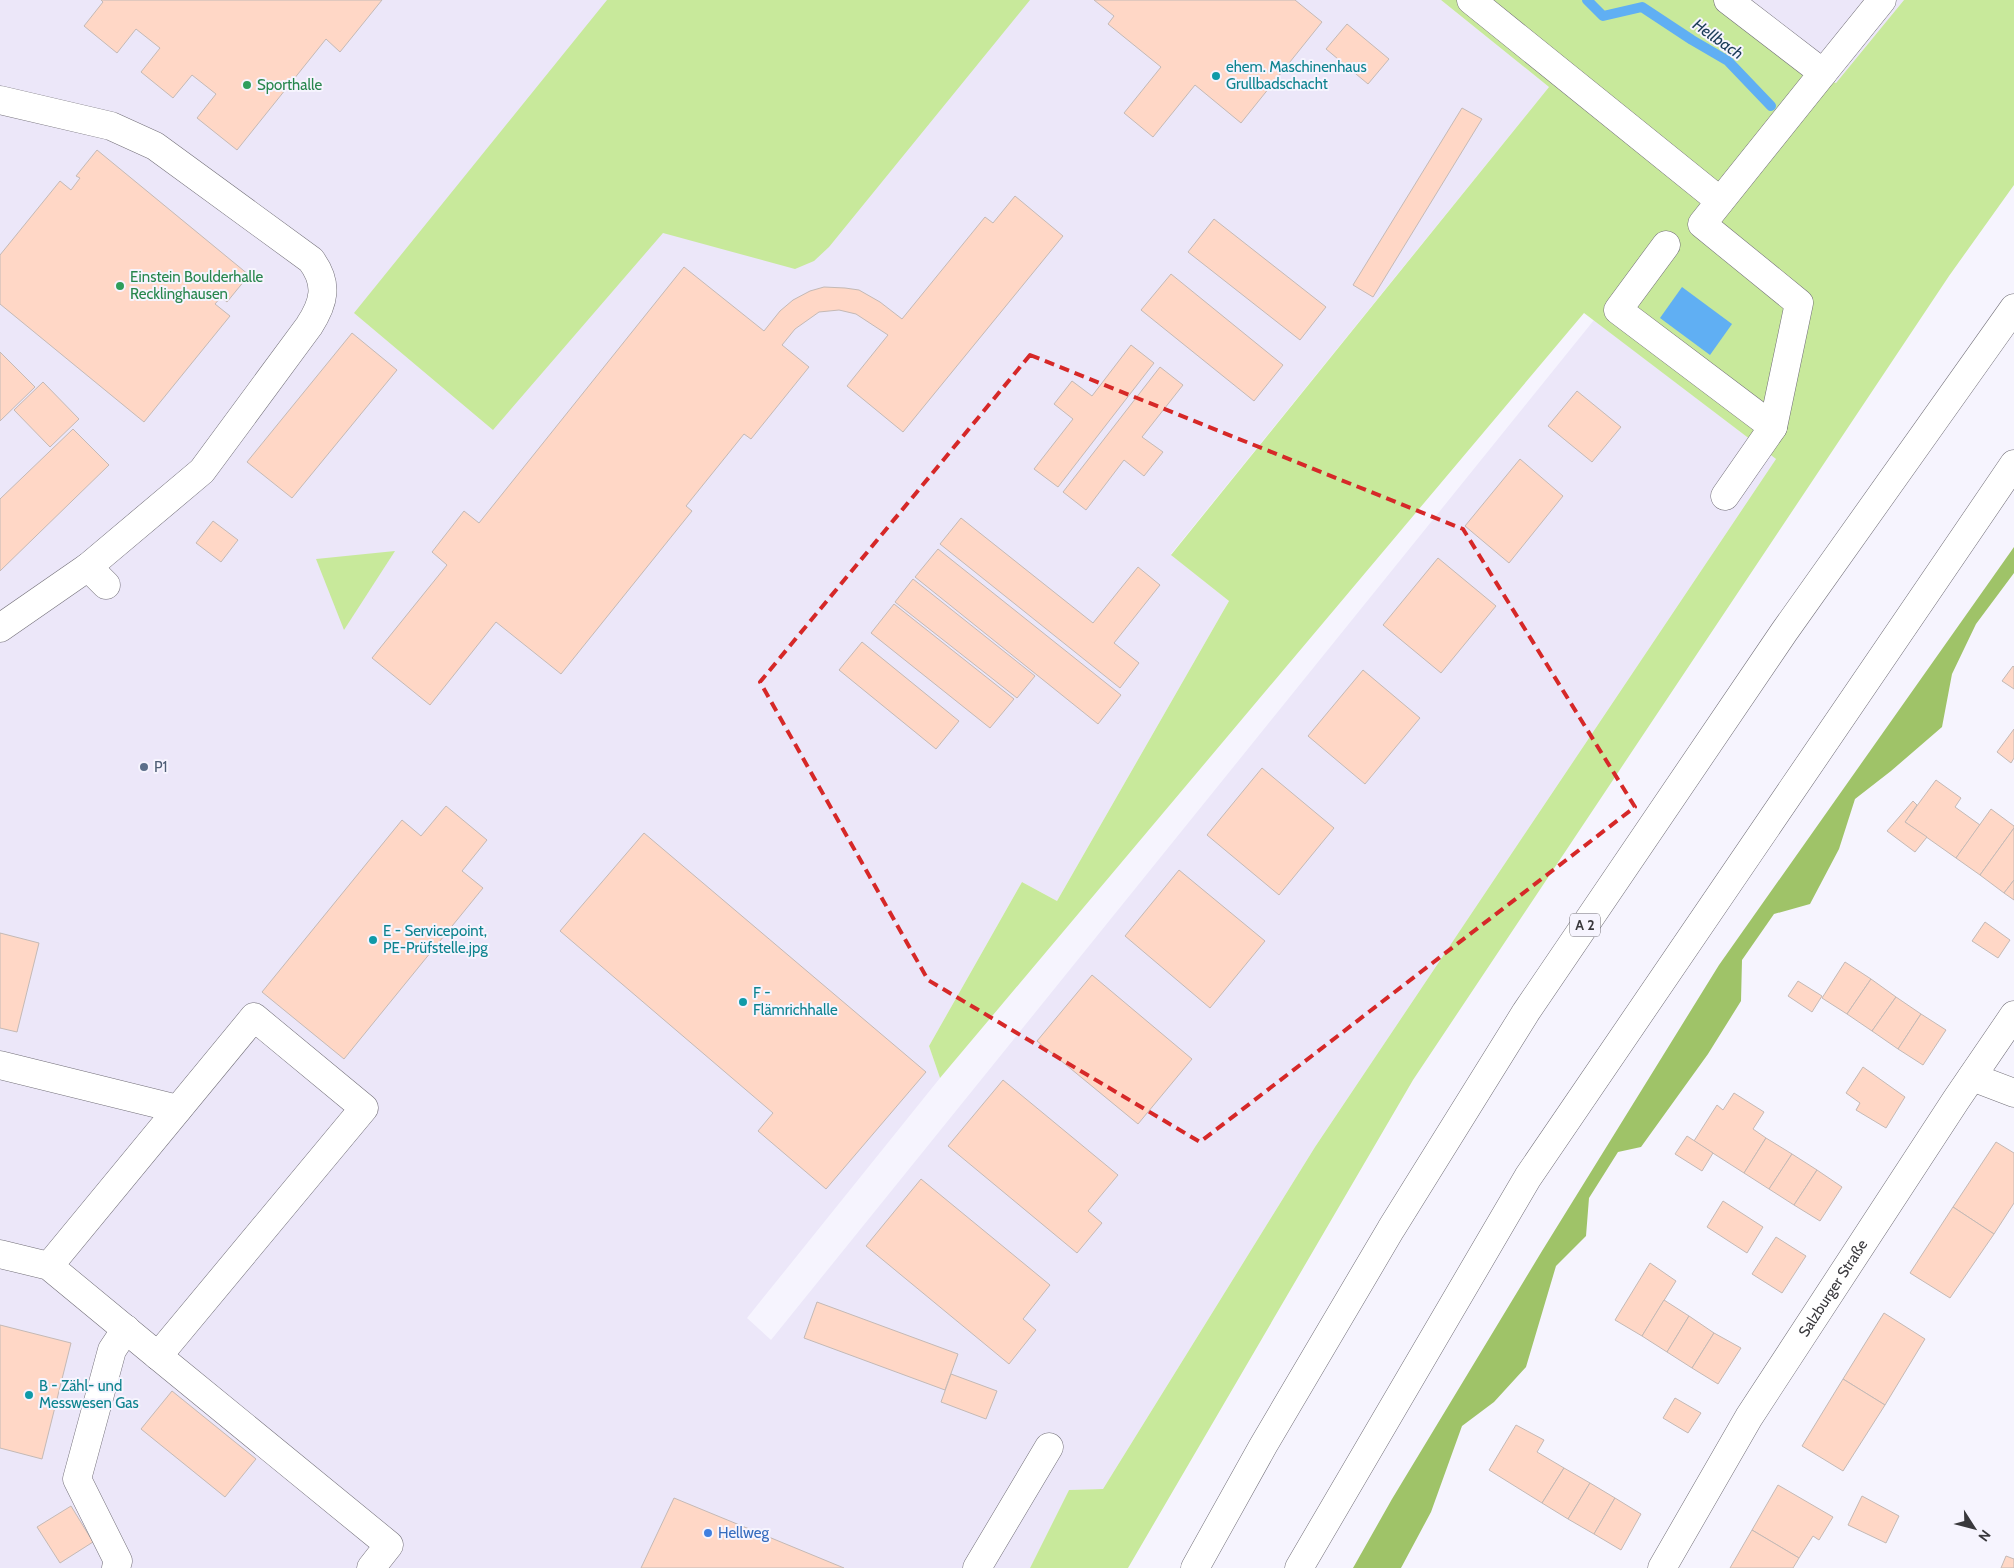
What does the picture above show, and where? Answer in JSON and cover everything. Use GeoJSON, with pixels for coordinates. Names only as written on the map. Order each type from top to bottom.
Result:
{"type":"FeatureCollection","features":[{"type":"Feature","properties":{"kind":"main road"},"geometry":{"type":"LineString","coordinates":[[1471,0],[1720,201]]}},
{"type":"Feature","properties":{"kind":"main road"},"geometry":{"type":"LineString","coordinates":[[1728,0],[1823,73]]}},
{"type":"Feature","properties":{"kind":"main road"},"geometry":{"type":"LineString","coordinates":[[1725,496],[1773,427],[1799,303],[1702,224],[1882,0]]}},
{"type":"Feature","properties":{"kind":"main road"},"geometry":{"type":"LineString","coordinates":[[0,100],[111,126],[155,146],[312,260],[320,271],[323,294],[318,312],[309,326],[202,471],[97,576],[0,628]]}},
{"type":"Feature","properties":{"kind":"main road"},"geometry":{"type":"LineString","coordinates":[[1666,245],[1618,310],[1773,427]]}},
{"type":"Feature","properties":{"kind":"main road","name":"A 2"},"geometry":{"type":"LineString","coordinates":[[1195,1568],[1392,1228],[1526,1012],[1784,632],[2014,308]]}},
{"type":"Feature","properties":{"kind":"main road"},"geometry":{"type":"LineString","coordinates":[[1299,1568],[1528,1177],[2014,464]]}},
{"type":"Feature","properties":{"kind":"main road","name":"Salzburger Straße"},"geometry":{"type":"LineString","coordinates":[[1662,1568],[1749,1417],[2014,1016]]}},
{"type":"Feature","properties":{"kind":"main road"},"geometry":{"type":"LineString","coordinates":[[49,1266],[254,1018],[364,1108],[158,1356]]}},
{"type":"Feature","properties":{"kind":"main road"},"geometry":{"type":"LineString","coordinates":[[0,1065],[178,1109]]}},
{"type":"Feature","properties":{"kind":"main road"},"geometry":{"type":"LineString","coordinates":[[1972,1077],[2014,1094]]}},
{"type":"Feature","properties":{"kind":"main road"},"geometry":{"type":"LineString","coordinates":[[0,1254],[49,1266],[390,1545],[371,1568]]}},
{"type":"Feature","properties":{"kind":"main road"},"geometry":{"type":"LineString","coordinates":[[116,1568],[118,1561],[77,1479],[112,1350],[126,1329]]}},
{"type":"Feature","properties":{"kind":"main road"},"geometry":{"type":"LineString","coordinates":[[977,1568],[1049,1447]]}},
{"type":"Feature","properties":{"kind":"highlighted area"},"geometry":{"type":"Polygon","coordinates":[[[1030,355],[1463,529],[1635,807],[1200,1142],[928,980],[760,682],[1030,355]]]}},
{"type":"Feature","properties":{"kind":"shaded area"},"geometry":{"type":"Polygon","coordinates":[[[0,0],[1441,0],[1549,87],[1171,554],[1229,601],[1057,901],[1022,882],[929,1046],[940,1078],[747,1318],[771,1340],[1594,320],[1776,459],[1315,1147],[1103,1489],[1069,1490],[1030,1568],[0,1568],[0,0]]]}},
{"type":"Feature","properties":{"kind":"shaded area"},"geometry":{"type":"Polygon","coordinates":[[[1725,0],[1904,0],[1836,83],[1806,72],[1725,0]]]}},
{"type":"Feature","properties":{"kind":"green space"},"geometry":{"type":"Polygon","coordinates":[[[607,0],[1030,0],[829,247],[814,261],[795,269],[663,233],[493,430],[354,313],[607,0]]]}},
{"type":"Feature","properties":{"kind":"green space"},"geometry":{"type":"Polygon","coordinates":[[[1441,0],[1725,0],[1806,72],[1836,83],[1904,0],[2014,0],[2014,185],[1949,276],[1413,1080],[1128,1568],[1030,1568],[1069,1490],[1103,1489],[1315,1147],[1776,459],[1584,313],[940,1078],[929,1046],[1022,882],[1057,901],[1229,601],[1171,555],[1549,87],[1441,0]]]}},
{"type":"Feature","properties":{"kind":"green space"},"geometry":{"type":"Polygon","coordinates":[[[2014,547],[2014,573],[1976,624],[1952,674],[1942,727],[1855,799],[1839,849],[1810,904],[1774,914],[1742,960],[1741,1001],[1708,1054],[1641,1147],[1618,1152],[1589,1198],[1586,1236],[1556,1266],[1526,1367],[1494,1402],[1462,1426],[1431,1512],[1401,1568],[1353,1568],[1392,1499],[1542,1251],[1719,965],[2014,547]]]}},
{"type":"Feature","properties":{"kind":"green space"},"geometry":{"type":"Polygon","coordinates":[[[395,551],[344,630],[316,559],[395,551]]]}},
{"type":"Feature","properties":{"kind":"water"},"geometry":{"type":"Polygon","coordinates":[[[1682,287],[1732,324],[1710,355],[1660,318],[1682,287]]]}},
{"type":"Feature","properties":{"kind":"building","name":"Sporthalle"},"geometry":{"type":"Polygon","coordinates":[[[101,0],[382,0],[340,52],[326,39],[237,150],[197,118],[216,94],[192,75],[173,98],[141,72],[160,48],[136,29],[117,53],[84,26],[103,2],[101,0]]]}},
{"type":"Feature","properties":{"kind":"building","name":"ehem. Maschinenhaus Grullbadschacht"},"geometry":{"type":"Polygon","coordinates":[[[1094,0],[1295,0],[1322,22],[1241,123],[1195,85],[1153,137],[1124,113],[1161,67],[1108,24],[1114,16],[1094,0]]]}},
{"type":"Feature","properties":{"kind":"building"},"geometry":{"type":"Polygon","coordinates":[[[1347,24],[1389,59],[1368,84],[1326,49],[1347,24]]]}},
{"type":"Feature","properties":{"kind":"building"},"geometry":{"type":"Polygon","coordinates":[[[1462,108],[1482,119],[1373,297],[1353,285],[1462,108]]]}},
{"type":"Feature","properties":{"kind":"building","name":"Einstein Boulderhalle Recklinghausen"},"geometry":{"type":"Polygon","coordinates":[[[97,150],[249,275],[227,302],[221,297],[215,304],[230,316],[144,422],[0,304],[0,255],[60,181],[71,190],[80,178],[76,176],[97,150]]]}},
{"type":"Feature","properties":{"kind":"building"},"geometry":{"type":"Polygon","coordinates":[[[1015,196],[1063,236],[903,432],[847,386],[888,335],[856,314],[839,310],[819,312],[795,329],[782,345],[809,367],[751,439],[744,434],[686,506],[692,511],[561,674],[496,622],[430,705],[372,658],[447,565],[432,552],[464,511],[479,523],[684,267],[764,331],[780,311],[793,300],[810,291],[824,287],[859,290],[880,302],[902,319],[985,217],[993,223],[1015,196]]]}},
{"type":"Feature","properties":{"kind":"building"},"geometry":{"type":"Polygon","coordinates":[[[1214,219],[1326,307],[1300,340],[1188,252],[1214,219]]]}},
{"type":"Feature","properties":{"kind":"building"},"geometry":{"type":"Polygon","coordinates":[[[1171,274],[1283,365],[1254,401],[1141,310],[1171,274]]]}},
{"type":"Feature","properties":{"kind":"building"},"geometry":{"type":"Polygon","coordinates":[[[352,333],[397,370],[292,498],[247,462],[352,333]]]}},
{"type":"Feature","properties":{"kind":"building"},"geometry":{"type":"Polygon","coordinates":[[[1131,345],[1154,363],[1058,487],[1034,469],[1073,419],[1054,404],[1072,381],[1092,396],[1131,345]]]}},
{"type":"Feature","properties":{"kind":"building"},"geometry":{"type":"Polygon","coordinates":[[[0,352],[35,387],[0,421],[0,352]]]}},
{"type":"Feature","properties":{"kind":"building"},"geometry":{"type":"Polygon","coordinates":[[[1160,367],[1183,385],[1142,437],[1163,452],[1144,476],[1124,460],[1086,510],[1063,492],[1160,367]]]}},
{"type":"Feature","properties":{"kind":"building"},"geometry":{"type":"Polygon","coordinates":[[[43,382],[79,419],[50,447],[14,410],[43,382]]]}},
{"type":"Feature","properties":{"kind":"building"},"geometry":{"type":"Polygon","coordinates":[[[1577,391],[1621,427],[1592,462],[1548,426],[1577,391]]]}},
{"type":"Feature","properties":{"kind":"building"},"geometry":{"type":"Polygon","coordinates":[[[73,429],[109,465],[0,571],[0,499],[73,429]]]}},
{"type":"Feature","properties":{"kind":"building"},"geometry":{"type":"Polygon","coordinates":[[[1520,459],[1563,496],[1509,563],[1465,526],[1520,459]]]}},
{"type":"Feature","properties":{"kind":"building"},"geometry":{"type":"Polygon","coordinates":[[[961,518],[1093,623],[1138,567],[1160,585],[1114,643],[1139,663],[1120,688],[940,544],[961,518]]]}},
{"type":"Feature","properties":{"kind":"building"},"geometry":{"type":"Polygon","coordinates":[[[213,521],[238,540],[221,562],[196,543],[213,521]]]}},
{"type":"Feature","properties":{"kind":"building"},"geometry":{"type":"Polygon","coordinates":[[[938,549],[1121,695],[1098,724],[915,577],[938,549]]]}},
{"type":"Feature","properties":{"kind":"building"},"geometry":{"type":"Polygon","coordinates":[[[1438,558],[1496,606],[1441,673],[1383,625],[1438,558]]]}},
{"type":"Feature","properties":{"kind":"building"},"geometry":{"type":"Polygon","coordinates":[[[913,579],[1035,676],[1017,698],[895,602],[913,579]]]}},
{"type":"Feature","properties":{"kind":"building"},"geometry":{"type":"Polygon","coordinates":[[[894,604],[1014,699],[990,728],[871,633],[894,604]]]}},
{"type":"Feature","properties":{"kind":"building"},"geometry":{"type":"Polygon","coordinates":[[[862,642],[959,721],[936,749],[839,670],[862,642]]]}},
{"type":"Feature","properties":{"kind":"building"},"geometry":{"type":"Polygon","coordinates":[[[2014,667],[2014,689],[2002,681],[2014,667]]]}},
{"type":"Feature","properties":{"kind":"building"},"geometry":{"type":"Polygon","coordinates":[[[1363,670],[1420,718],[1365,784],[1308,736],[1363,670]]]}},
{"type":"Feature","properties":{"kind":"building"},"geometry":{"type":"Polygon","coordinates":[[[2014,729],[2014,758],[2011,763],[1997,752],[2014,729]]]}},
{"type":"Feature","properties":{"kind":"building"},"geometry":{"type":"Polygon","coordinates":[[[1262,768],[1334,828],[1279,895],[1207,835],[1262,768]]]}},
{"type":"Feature","properties":{"kind":"building"},"geometry":{"type":"Polygon","coordinates":[[[1936,780],[1961,798],[1955,807],[1980,825],[1956,858],[1905,822],[1936,780]]]}},
{"type":"Feature","properties":{"kind":"building"},"geometry":{"type":"Polygon","coordinates":[[[1913,801],[1917,805],[1905,822],[1927,837],[1915,852],[1887,831],[1913,801]]]}},
{"type":"Feature","properties":{"kind":"building","name":"E - Servicepoint, PE-Prüfstelle.jpg"},"geometry":{"type":"Polygon","coordinates":[[[446,806],[487,840],[462,871],[483,888],[344,1059],[262,992],[402,820],[421,836],[446,806]]]}},
{"type":"Feature","properties":{"kind":"building"},"geometry":{"type":"Polygon","coordinates":[[[1991,809],[2014,826],[2014,828],[1980,875],[1956,858],[1991,809]]]}},
{"type":"Feature","properties":{"kind":"building"},"geometry":{"type":"Polygon","coordinates":[[[2014,828],[2014,880],[2004,893],[1980,875],[2014,828]]]}},
{"type":"Feature","properties":{"kind":"building","name":"F - Flämrichhalle"},"geometry":{"type":"Polygon","coordinates":[[[644,833],[926,1072],[826,1189],[758,1131],[773,1113],[560,931],[644,833]]]}},
{"type":"Feature","properties":{"kind":"building"},"geometry":{"type":"Polygon","coordinates":[[[1179,870],[1265,941],[1210,1008],[1125,936],[1179,870]]]}},
{"type":"Feature","properties":{"kind":"building"},"geometry":{"type":"Polygon","coordinates":[[[2014,880],[2014,900],[2004,893],[2014,880]]]}},
{"type":"Feature","properties":{"kind":"building"},"geometry":{"type":"Polygon","coordinates":[[[1985,922],[2010,940],[1998,958],[1972,941],[1985,922]]]}},
{"type":"Feature","properties":{"kind":"building"},"geometry":{"type":"Polygon","coordinates":[[[0,933],[39,943],[17,1032],[0,1028],[0,933]]]}},
{"type":"Feature","properties":{"kind":"building"},"geometry":{"type":"Polygon","coordinates":[[[1845,962],[1871,979],[1847,1014],[1822,998],[1845,962]]]}},
{"type":"Feature","properties":{"kind":"building"},"geometry":{"type":"Polygon","coordinates":[[[1092,975],[1192,1059],[1138,1124],[1037,1041],[1092,975]]]}},
{"type":"Feature","properties":{"kind":"building"},"geometry":{"type":"Polygon","coordinates":[[[1871,979],[1896,997],[1872,1031],[1847,1014],[1871,979]]]}},
{"type":"Feature","properties":{"kind":"building"},"geometry":{"type":"Polygon","coordinates":[[[1798,981],[1822,996],[1812,1012],[1788,996],[1798,981]]]}},
{"type":"Feature","properties":{"kind":"building"},"geometry":{"type":"Polygon","coordinates":[[[1896,997],[1921,1014],[1898,1049],[1872,1031],[1896,997]]]}},
{"type":"Feature","properties":{"kind":"building"},"geometry":{"type":"Polygon","coordinates":[[[1921,1014],[1946,1030],[1923,1065],[1898,1049],[1921,1014]]]}},
{"type":"Feature","properties":{"kind":"building"},"geometry":{"type":"Polygon","coordinates":[[[1863,1067],[1905,1097],[1886,1128],[1856,1110],[1860,1103],[1846,1093],[1863,1067]]]}},
{"type":"Feature","properties":{"kind":"building"},"geometry":{"type":"Polygon","coordinates":[[[1003,1080],[1118,1175],[1088,1211],[1102,1223],[1077,1253],[948,1146],[1003,1080]]]}},
{"type":"Feature","properties":{"kind":"building"},"geometry":{"type":"Polygon","coordinates":[[[1734,1093],[1764,1112],[1753,1129],[1766,1138],[1744,1173],[1694,1141],[1717,1105],[1723,1110],[1734,1093]]]}},
{"type":"Feature","properties":{"kind":"building"},"geometry":{"type":"Polygon","coordinates":[[[1687,1136],[1713,1153],[1702,1171],[1675,1154],[1687,1136]]]}},
{"type":"Feature","properties":{"kind":"building"},"geometry":{"type":"Polygon","coordinates":[[[1766,1138],[1792,1154],[1769,1189],[1744,1173],[1766,1138]]]}},
{"type":"Feature","properties":{"kind":"building"},"geometry":{"type":"Polygon","coordinates":[[[1996,1142],[2014,1153],[2014,1203],[1994,1234],[1953,1207],[1996,1142]]]}},
{"type":"Feature","properties":{"kind":"building"},"geometry":{"type":"Polygon","coordinates":[[[1792,1154],[1817,1170],[1794,1205],[1769,1189],[1792,1154]]]}},
{"type":"Feature","properties":{"kind":"building"},"geometry":{"type":"Polygon","coordinates":[[[1817,1170],[1842,1187],[1820,1221],[1794,1205],[1817,1170]]]}},
{"type":"Feature","properties":{"kind":"building"},"geometry":{"type":"Polygon","coordinates":[[[921,1179],[1050,1285],[1023,1319],[1036,1330],[1009,1364],[866,1246],[921,1179]]]}},
{"type":"Feature","properties":{"kind":"building"},"geometry":{"type":"Polygon","coordinates":[[[1723,1201],[1763,1227],[1747,1253],[1707,1227],[1723,1201]]]}},
{"type":"Feature","properties":{"kind":"building"},"geometry":{"type":"Polygon","coordinates":[[[1953,1207],[1994,1234],[1950,1298],[1910,1273],[1953,1207]]]}},
{"type":"Feature","properties":{"kind":"building"},"geometry":{"type":"Polygon","coordinates":[[[1776,1237],[1806,1256],[1782,1293],[1752,1274],[1776,1237]]]}},
{"type":"Feature","properties":{"kind":"building"},"geometry":{"type":"Polygon","coordinates":[[[1650,1263],[1676,1281],[1642,1336],[1615,1320],[1650,1263]]]}},
{"type":"Feature","properties":{"kind":"building"},"geometry":{"type":"Polygon","coordinates":[[[1664,1300],[1689,1316],[1667,1352],[1642,1336],[1664,1300]]]}},
{"type":"Feature","properties":{"kind":"building"},"geometry":{"type":"Polygon","coordinates":[[[817,1302],[958,1354],[945,1390],[804,1338],[817,1302]]]}},
{"type":"Feature","properties":{"kind":"building"},"geometry":{"type":"Polygon","coordinates":[[[1884,1313],[1925,1339],[1885,1405],[1843,1379],[1884,1313]]]}},
{"type":"Feature","properties":{"kind":"building"},"geometry":{"type":"Polygon","coordinates":[[[1689,1316],[1714,1333],[1692,1368],[1667,1352],[1689,1316]]]}},
{"type":"Feature","properties":{"kind":"building","name":"B - Zähl- und Messwesen Gas"},"geometry":{"type":"Polygon","coordinates":[[[0,1325],[71,1343],[42,1459],[0,1448],[0,1325]]]}},
{"type":"Feature","properties":{"kind":"building"},"geometry":{"type":"Polygon","coordinates":[[[1714,1333],[1741,1348],[1718,1384],[1692,1368],[1714,1333]]]}},
{"type":"Feature","properties":{"kind":"building"},"geometry":{"type":"Polygon","coordinates":[[[951,1374],[997,1391],[986,1419],[941,1402],[951,1374]]]}},
{"type":"Feature","properties":{"kind":"building"},"geometry":{"type":"Polygon","coordinates":[[[1843,1379],[1885,1405],[1843,1471],[1802,1446],[1843,1379]]]}},
{"type":"Feature","properties":{"kind":"building"},"geometry":{"type":"Polygon","coordinates":[[[172,1391],[256,1459],[225,1497],[141,1429],[172,1391]]]}},
{"type":"Feature","properties":{"kind":"building"},"geometry":{"type":"Polygon","coordinates":[[[1675,1398],[1701,1413],[1688,1433],[1663,1418],[1675,1398]]]}},
{"type":"Feature","properties":{"kind":"building"},"geometry":{"type":"Polygon","coordinates":[[[1516,1425],[1544,1440],[1537,1452],[1564,1468],[1542,1503],[1489,1470],[1516,1425]]]}},
{"type":"Feature","properties":{"kind":"building"},"geometry":{"type":"Polygon","coordinates":[[[1564,1468],[1590,1483],[1568,1519],[1542,1503],[1564,1468]]]}},
{"type":"Feature","properties":{"kind":"building"},"geometry":{"type":"Polygon","coordinates":[[[1590,1483],[1615,1498],[1594,1534],[1568,1519],[1590,1483]]]}},
{"type":"Feature","properties":{"kind":"building"},"geometry":{"type":"Polygon","coordinates":[[[1778,1485],[1833,1517],[1819,1540],[1813,1536],[1799,1558],[1752,1530],[1778,1485]]]}},
{"type":"Feature","properties":{"kind":"building"},"geometry":{"type":"Polygon","coordinates":[[[1862,1496],[1899,1516],[1886,1543],[1848,1525],[1862,1496]]]}},
{"type":"Feature","properties":{"kind":"building","name":"Hellweg"},"geometry":{"type":"Polygon","coordinates":[[[674,1498],[844,1568],[641,1568],[674,1498]]]}},
{"type":"Feature","properties":{"kind":"building"},"geometry":{"type":"Polygon","coordinates":[[[1615,1498],[1641,1514],[1621,1550],[1594,1534],[1615,1498]]]}},
{"type":"Feature","properties":{"kind":"building"},"geometry":{"type":"Polygon","coordinates":[[[71,1506],[93,1542],[60,1563],[37,1527],[71,1506]]]}},
{"type":"Feature","properties":{"kind":"building"},"geometry":{"type":"Polygon","coordinates":[[[1752,1530],[1799,1558],[1793,1568],[1730,1568],[1752,1530]]]}},
{"type":"Feature","properties":{"kind":"building"},"geometry":{"type":"Polygon","coordinates":[[[2006,1556],[2014,1559],[2014,1568],[2001,1568],[2006,1556]]]}},
{"type":"Feature","properties":{"kind":"waterway","name":"Hellbach"},"geometry":{"type":"LineString","coordinates":[[1587,0],[1603,16],[1642,7],[1728,61],[1771,106]]}},
{"type":"Feature","properties":{"kind":"place","name":"ehem. Maschinenhaus Grullbadschacht"},"geometry":{"type":"Point","coordinates":[1216,76]}},
{"type":"Feature","properties":{"kind":"place","name":"Sporthalle"},"geometry":{"type":"Point","coordinates":[247,85]}},
{"type":"Feature","properties":{"kind":"place","name":"Einstein Boulderhalle Recklinghausen"},"geometry":{"type":"Point","coordinates":[120,286]}},
{"type":"Feature","properties":{"kind":"place","name":"P1"},"geometry":{"type":"Point","coordinates":[144,767]}},
{"type":"Feature","properties":{"kind":"place","name":"E - Servicepoint, PE-Prüfstelle.jpg"},"geometry":{"type":"Point","coordinates":[373,940]}},
{"type":"Feature","properties":{"kind":"place","name":"F - Flämrichhalle"},"geometry":{"type":"Point","coordinates":[743,1002]}},
{"type":"Feature","properties":{"kind":"place","name":"B - Zähl- und Messwesen Gas"},"geometry":{"type":"Point","coordinates":[29,1395]}},
{"type":"Feature","properties":{"kind":"place","name":"Hellweg"},"geometry":{"type":"Point","coordinates":[708,1533]}}]}
